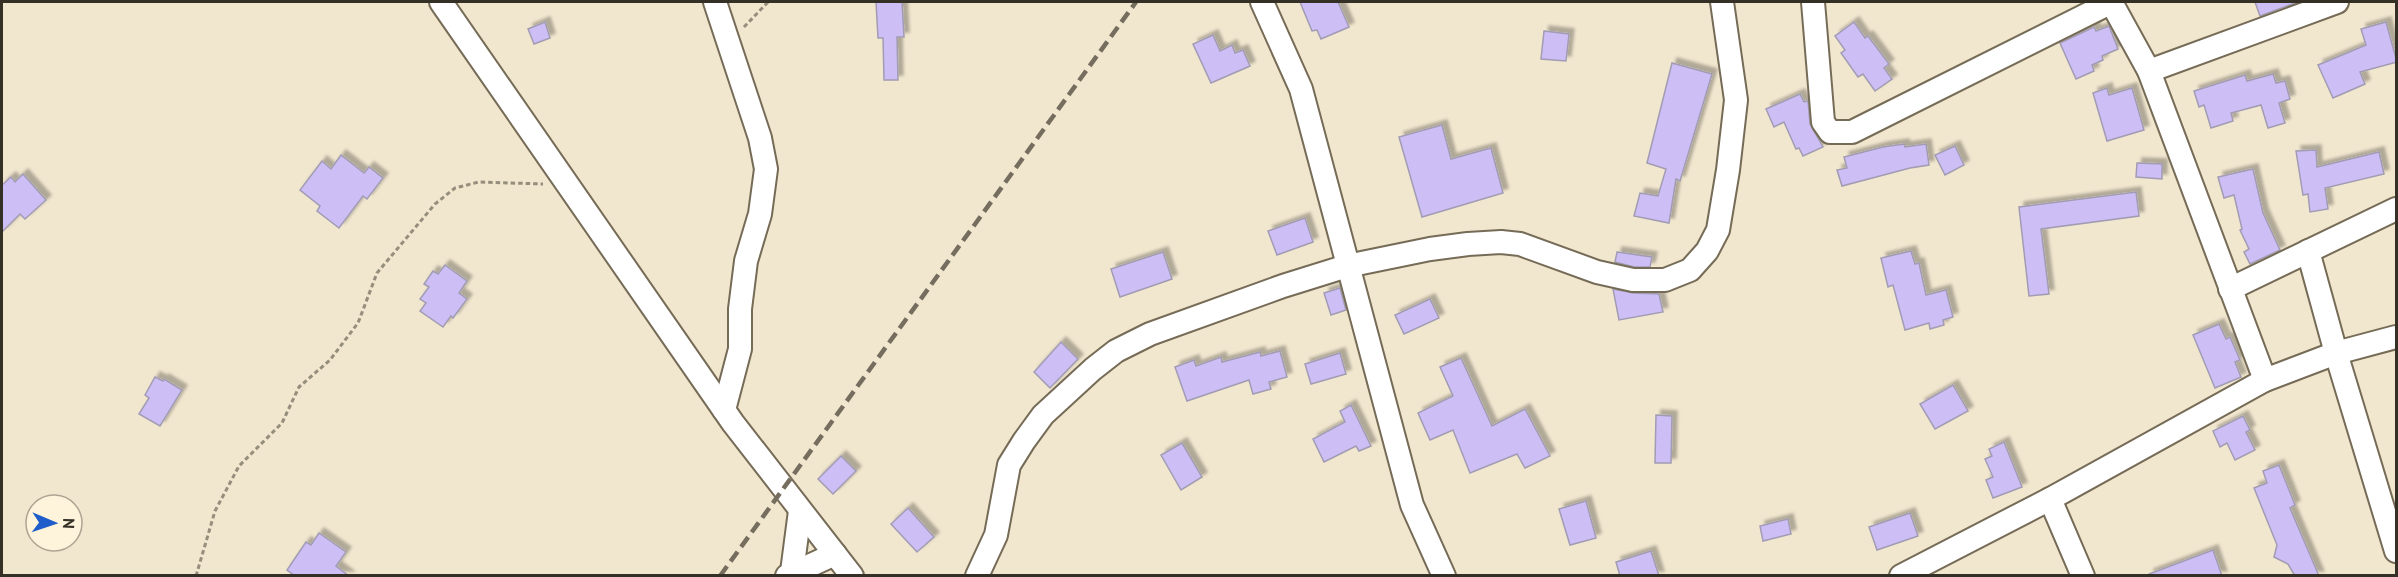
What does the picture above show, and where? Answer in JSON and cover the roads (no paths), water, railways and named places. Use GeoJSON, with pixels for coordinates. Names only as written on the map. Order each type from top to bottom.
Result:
{"type":"FeatureCollection","features":[{"type":"Feature","properties":{"kind":"street"},"geometry":{"type":"LineString","coordinates":[[441,2],[724,410],[852,576]]}},
{"type":"Feature","properties":{"kind":"street"},"geometry":{"type":"LineString","coordinates":[[456,2],[473,46]]}},
{"type":"Feature","properties":{"kind":"street"},"geometry":{"type":"LineString","coordinates":[[715,2],[760,138],[766,169],[760,214],[746,261],[740,309],[740,349],[724,410]]}},
{"type":"Feature","properties":{"kind":"street"},"geometry":{"type":"LineString","coordinates":[[1262,2],[1301,89],[1412,505],[1444,576]]}},
{"type":"Feature","properties":{"kind":"street"},"geometry":{"type":"LineString","coordinates":[[977,576],[996,535],[1009,465],[1024,441],[1044,415],[1093,369],[1116,351],[1150,334],[1283,286],[1347,266],[1430,249],[1501,242],[1520,244],[1597,272],[1633,280],[1665,280],[1690,270],[1707,251],[1718,230],[1736,100],[1722,2]]}},
{"type":"Feature","properties":{"kind":"street"},"geometry":{"type":"LineString","coordinates":[[1814,2],[1823,122],[1830,132],[1840,133],[1851,132],[2112,2],[2150,71],[2265,380]]}},
{"type":"Feature","properties":{"kind":"street"},"geometry":{"type":"LineString","coordinates":[[2150,71],[2328,3]]}},
{"type":"Feature","properties":{"kind":"street"},"geometry":{"type":"LineString","coordinates":[[2230,289],[2397,209]]}},
{"type":"Feature","properties":{"kind":"street"},"geometry":{"type":"LineString","coordinates":[[2308,251],[2336,353],[2397,550]]}},
{"type":"Feature","properties":{"kind":"street"},"geometry":{"type":"LineString","coordinates":[[1901,576],[2050,499],[2265,380],[2336,353],[2397,337]]}},
{"type":"Feature","properties":{"kind":"street"},"geometry":{"type":"LineString","coordinates":[[2050,499],[2083,576]]}},
{"type":"Feature","properties":{"kind":"street"},"geometry":{"type":"LineString","coordinates":[[789,574],[800,511]]}},
{"type":"Feature","properties":{"kind":"street"},"geometry":{"type":"LineString","coordinates":[[789,574],[834,554]]}},
{"type":"Feature","properties":{"kind":"railway"},"geometry":{"type":"LineString","coordinates":[[720,576],[1136,2]]}}]}
